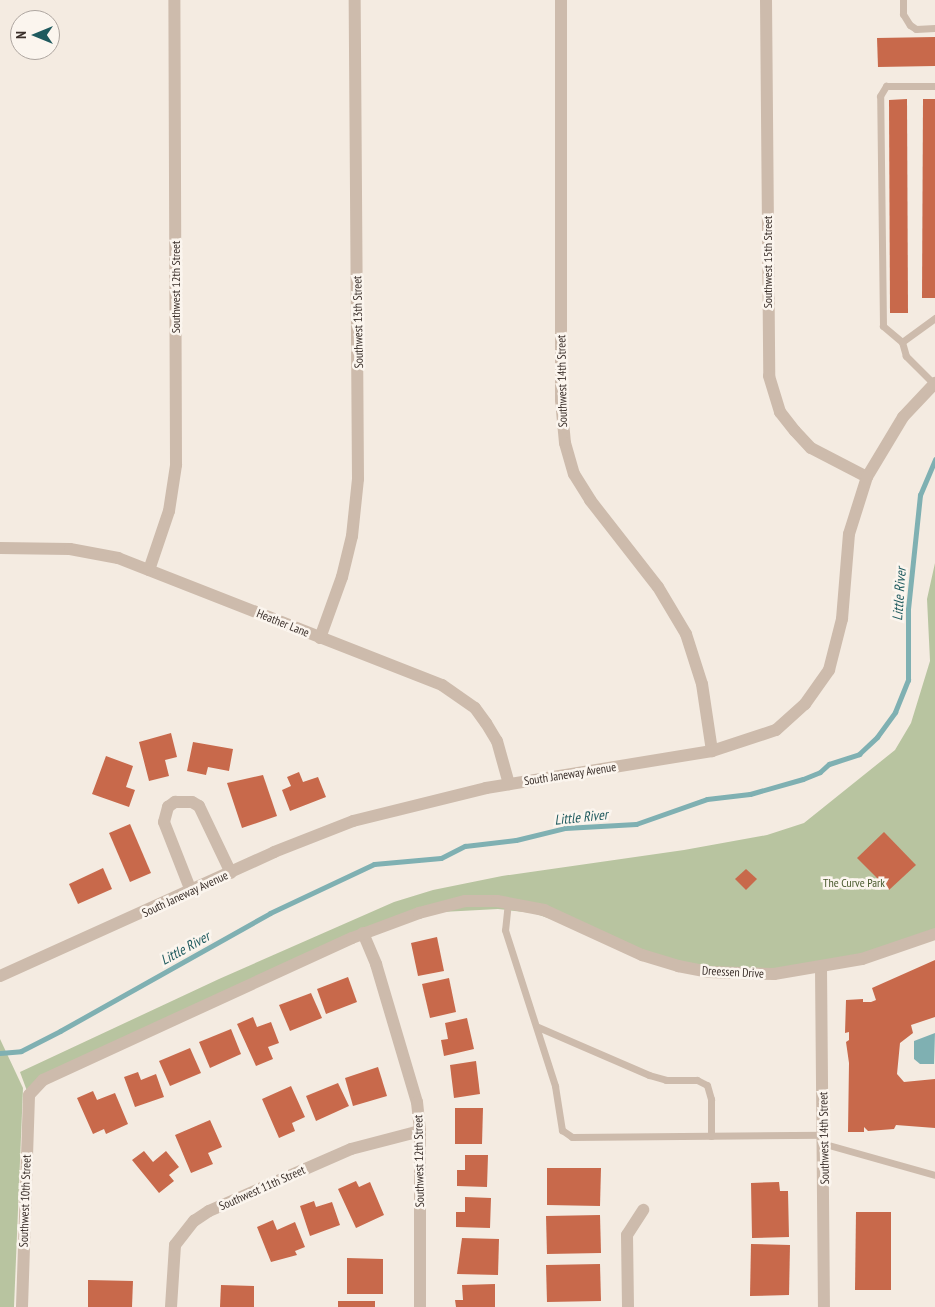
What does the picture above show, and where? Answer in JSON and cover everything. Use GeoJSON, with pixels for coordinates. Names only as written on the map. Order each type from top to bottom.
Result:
{"type":"FeatureCollection","features":[{"type":"Feature","properties":{"kind":"street","name":"Southwest 12th Street"},"geometry":{"type":"LineString","coordinates":[[149,570],[169,511],[176,464],[174,0]]}},
{"type":"Feature","properties":{"kind":"street","name":"Southwest 13th Street"},"geometry":{"type":"LineString","coordinates":[[320,638],[342,577],[352,536],[358,479],[355,0]]}},
{"type":"Feature","properties":{"kind":"street","name":"Southwest 14th Street"},"geometry":{"type":"LineString","coordinates":[[561,0],[561,400],[565,443],[574,474],[590,500],[658,587],[686,634],[702,684],[712,751]]}},
{"type":"Feature","properties":{"kind":"street","name":"Southwest 15th Street"},"geometry":{"type":"LineString","coordinates":[[766,0],[769,376],[780,412],[811,448],[867,477]]}},
{"type":"Feature","properties":{"kind":"street","name":"South Janeway Avenue"},"geometry":{"type":"LineString","coordinates":[[0,976],[353,821],[404,806],[509,784],[712,751],[776,730],[805,704],[829,670],[842,619],[848,534],[867,477],[903,417],[934,383]]}},
{"type":"Feature","properties":{"kind":"street","name":"Heather Lane"},"geometry":{"type":"LineString","coordinates":[[0,548],[88,551],[149,570],[442,685],[461,696],[475,708],[497,741],[509,784]]}},
{"type":"Feature","properties":{"kind":"street"},"geometry":{"type":"LineString","coordinates":[[191,891],[164,822],[168,807],[176,802],[192,802],[199,806],[231,873]]}},
{"type":"Feature","properties":{"kind":"street"},"geometry":{"type":"LineString","coordinates":[[364,933],[419,913],[464,901],[508,902]]}},
{"type":"Feature","properties":{"kind":"street","name":"Dreessen Drive"},"geometry":{"type":"LineString","coordinates":[[508,902],[544,910],[642,955],[678,966],[709,972],[774,974],[821,968],[881,954],[935,934]]}},
{"type":"Feature","properties":{"kind":"street","name":"Southwest 12th Street"},"geometry":{"type":"LineString","coordinates":[[364,933],[413,1083],[420,1131],[420,1307]]}},
{"type":"Feature","properties":{"kind":"street","name":"Southwest 10th Street"},"geometry":{"type":"LineString","coordinates":[[22,1307],[30,1095],[43,1080],[364,933]]}},
{"type":"Feature","properties":{"kind":"street","name":"Southwest 14th Street"},"geometry":{"type":"LineString","coordinates":[[821,968],[825,1139],[824,1307]]}},
{"type":"Feature","properties":{"kind":"street","name":"Southwest 11th Street"},"geometry":{"type":"LineString","coordinates":[[171,1307],[175,1245],[194,1221],[209,1211],[351,1149],[420,1131]]}},
{"type":"Feature","properties":{"kind":"street"},"geometry":{"type":"LineString","coordinates":[[628,1307],[627,1235],[643,1210]]}},
{"type":"Feature","properties":{"kind":"lane"},"geometry":{"type":"LineString","coordinates":[[903,0],[903,14],[910,25],[916,29],[935,28]]}},
{"type":"Feature","properties":{"kind":"lane"},"geometry":{"type":"LineString","coordinates":[[934,383],[906,356],[902,342],[883,326],[880,96],[886,86],[935,86]]}},
{"type":"Feature","properties":{"kind":"lane"},"geometry":{"type":"LineString","coordinates":[[902,342],[935,318]]}},
{"type":"Feature","properties":{"kind":"lane"},"geometry":{"type":"LineString","coordinates":[[508,902],[505,930],[538,1027],[555,1086],[562,1130],[572,1137],[711,1136],[825,1139],[935,1175]]}},
{"type":"Feature","properties":{"kind":"lane"},"geometry":{"type":"LineString","coordinates":[[538,1027],[649,1075],[666,1080],[697,1080],[706,1085],[711,1099],[711,1136]]}},
{"type":"Feature","properties":{"kind":"green space","name":"The Curve Park"},"geometry":{"type":"Polygon","coordinates":[[[935,563],[935,938],[852,964],[709,972],[533,913],[498,909],[442,912],[396,922],[27,1091],[20,1072],[219,979],[394,902],[433,890],[502,876],[684,850],[767,835],[804,823],[895,750],[911,723],[930,661],[927,599],[935,563]]]}},
{"type":"Feature","properties":{"kind":"green space"},"geometry":{"type":"Polygon","coordinates":[[[0,1039],[23,1088],[14,1307],[0,1307],[0,1039]]]}},
{"type":"Feature","properties":{"kind":"water"},"geometry":{"type":"Polygon","coordinates":[[[935,1033],[934,1064],[920,1064],[914,1059],[914,1041],[935,1033]]]}},
{"type":"Feature","properties":{"kind":"building"},"geometry":{"type":"Polygon","coordinates":[[[935,37],[935,66],[878,67],[877,38],[935,37]]]}},
{"type":"Feature","properties":{"kind":"building"},"geometry":{"type":"Polygon","coordinates":[[[907,99],[908,313],[890,313],[889,100],[907,99]]]}},
{"type":"Feature","properties":{"kind":"building"},"geometry":{"type":"Polygon","coordinates":[[[923,99],[935,99],[935,298],[922,298],[923,99]]]}},
{"type":"Feature","properties":{"kind":"building"},"geometry":{"type":"Polygon","coordinates":[[[171,733],[177,757],[165,760],[169,776],[149,781],[139,742],[171,733]]]}},
{"type":"Feature","properties":{"kind":"building"},"geometry":{"type":"Polygon","coordinates":[[[193,742],[233,749],[229,771],[208,767],[206,775],[187,771],[193,742]]]}},
{"type":"Feature","properties":{"kind":"building"},"geometry":{"type":"Polygon","coordinates":[[[106,756],[133,766],[126,787],[135,790],[129,807],[92,794],[106,756]]]}},
{"type":"Feature","properties":{"kind":"building"},"geometry":{"type":"Polygon","coordinates":[[[299,772],[303,782],[318,777],[326,797],[290,811],[282,790],[291,786],[287,777],[299,772]]]}},
{"type":"Feature","properties":{"kind":"building"},"geometry":{"type":"Polygon","coordinates":[[[263,775],[277,816],[242,828],[227,783],[263,775]]]}},
{"type":"Feature","properties":{"kind":"building"},"geometry":{"type":"Polygon","coordinates":[[[130,824],[151,873],[130,882],[109,833],[130,824]]]}},
{"type":"Feature","properties":{"kind":"building"},"geometry":{"type":"Polygon","coordinates":[[[884,832],[916,865],[889,890],[857,858],[884,832]]]}},
{"type":"Feature","properties":{"kind":"building"},"geometry":{"type":"Polygon","coordinates":[[[103,868],[112,889],[78,904],[69,884],[103,868]]]}},
{"type":"Feature","properties":{"kind":"building"},"geometry":{"type":"Polygon","coordinates":[[[746,869],[757,879],[746,890],[735,879],[746,869]]]}},
{"type":"Feature","properties":{"kind":"building"},"geometry":{"type":"Polygon","coordinates":[[[437,937],[444,971],[418,976],[411,943],[437,937]]]}},
{"type":"Feature","properties":{"kind":"building"},"geometry":{"type":"Polygon","coordinates":[[[935,960],[935,1017],[911,1025],[913,1033],[900,1043],[897,1074],[904,1082],[935,1079],[935,1128],[896,1125],[894,1129],[868,1131],[864,1127],[864,1132],[848,1132],[849,1063],[846,1042],[849,1040],[849,1032],[845,1033],[846,1000],[863,999],[863,1002],[871,1002],[876,1000],[872,988],[935,960]]]}},
{"type":"Feature","properties":{"kind":"building"},"geometry":{"type":"Polygon","coordinates":[[[348,977],[357,1002],[326,1014],[317,989],[348,977]]]}},
{"type":"Feature","properties":{"kind":"building"},"geometry":{"type":"Polygon","coordinates":[[[449,978],[456,1012],[430,1018],[422,984],[449,978]]]}},
{"type":"Feature","properties":{"kind":"building"},"geometry":{"type":"Polygon","coordinates":[[[311,993],[322,1018],[290,1031],[279,1005],[311,993]]]}},
{"type":"Feature","properties":{"kind":"building"},"geometry":{"type":"Polygon","coordinates":[[[253,1017],[257,1027],[271,1022],[279,1043],[268,1047],[273,1059],[256,1066],[237,1024],[253,1017]]]}},
{"type":"Feature","properties":{"kind":"building"},"geometry":{"type":"Polygon","coordinates":[[[467,1018],[474,1049],[444,1056],[441,1040],[448,1039],[445,1023],[467,1018]]]}},
{"type":"Feature","properties":{"kind":"building"},"geometry":{"type":"Polygon","coordinates":[[[231,1029],[241,1054],[210,1068],[199,1042],[231,1029]]]}},
{"type":"Feature","properties":{"kind":"building"},"geometry":{"type":"Polygon","coordinates":[[[190,1048],[201,1073],[170,1086],[159,1061],[190,1048]]]}},
{"type":"Feature","properties":{"kind":"building"},"geometry":{"type":"Polygon","coordinates":[[[476,1061],[480,1094],[454,1098],[450,1065],[476,1061]]]}},
{"type":"Feature","properties":{"kind":"building"},"geometry":{"type":"Polygon","coordinates":[[[378,1067],[387,1096],[353,1106],[345,1078],[378,1067]]]}},
{"type":"Feature","properties":{"kind":"building"},"geometry":{"type":"Polygon","coordinates":[[[138,1072],[141,1080],[156,1074],[164,1097],[135,1107],[124,1077],[138,1072]]]}},
{"type":"Feature","properties":{"kind":"building"},"geometry":{"type":"Polygon","coordinates":[[[338,1083],[349,1106],[316,1121],[306,1096],[338,1083]]]}},
{"type":"Feature","properties":{"kind":"building"},"geometry":{"type":"Polygon","coordinates":[[[291,1086],[305,1117],[292,1123],[295,1131],[279,1138],[262,1099],[291,1086]]]}},
{"type":"Feature","properties":{"kind":"building"},"geometry":{"type":"Polygon","coordinates":[[[93,1091],[97,1100],[115,1093],[128,1124],[106,1134],[104,1129],[93,1134],[77,1098],[93,1091]]]}},
{"type":"Feature","properties":{"kind":"building"},"geometry":{"type":"Polygon","coordinates":[[[455,1108],[483,1108],[482,1144],[455,1144],[455,1108]]]}},
{"type":"Feature","properties":{"kind":"building"},"geometry":{"type":"Polygon","coordinates":[[[210,1120],[222,1147],[208,1153],[213,1164],[191,1173],[175,1135],[210,1120]]]}},
{"type":"Feature","properties":{"kind":"building"},"geometry":{"type":"Polygon","coordinates":[[[144,1151],[153,1162],[166,1151],[179,1167],[169,1175],[174,1181],[159,1193],[132,1160],[144,1151]]]}},
{"type":"Feature","properties":{"kind":"building"},"geometry":{"type":"Polygon","coordinates":[[[465,1155],[488,1155],[487,1187],[457,1186],[457,1170],[465,1170],[465,1155]]]}},
{"type":"Feature","properties":{"kind":"building"},"geometry":{"type":"Polygon","coordinates":[[[547,1168],[601,1168],[600,1206],[547,1205],[547,1168]]]}},
{"type":"Feature","properties":{"kind":"building"},"geometry":{"type":"Polygon","coordinates":[[[356,1181],[359,1187],[370,1182],[384,1215],[356,1228],[338,1189],[356,1181]]]}},
{"type":"Feature","properties":{"kind":"building"},"geometry":{"type":"Polygon","coordinates":[[[779,1182],[780,1191],[788,1191],[789,1237],[752,1238],[751,1183],[779,1182]]]}},
{"type":"Feature","properties":{"kind":"building"},"geometry":{"type":"Polygon","coordinates":[[[465,1197],[491,1198],[490,1228],[456,1227],[456,1212],[465,1212],[465,1197]]]}},
{"type":"Feature","properties":{"kind":"building"},"geometry":{"type":"Polygon","coordinates":[[[314,1201],[316,1207],[332,1202],[340,1225],[310,1236],[300,1206],[314,1201]]]}},
{"type":"Feature","properties":{"kind":"building"},"geometry":{"type":"Polygon","coordinates":[[[856,1212],[891,1212],[891,1290],[855,1290],[856,1212]]]}},
{"type":"Feature","properties":{"kind":"building"},"geometry":{"type":"Polygon","coordinates":[[[600,1215],[601,1253],[547,1254],[546,1216],[600,1215]]]}},
{"type":"Feature","properties":{"kind":"building"},"geometry":{"type":"Polygon","coordinates":[[[273,1220],[277,1230],[295,1222],[305,1247],[295,1251],[297,1255],[271,1262],[257,1227],[273,1220]]]}},
{"type":"Feature","properties":{"kind":"building"},"geometry":{"type":"Polygon","coordinates":[[[462,1238],[499,1239],[498,1275],[457,1274],[462,1238]]]}},
{"type":"Feature","properties":{"kind":"building"},"geometry":{"type":"Polygon","coordinates":[[[751,1244],[790,1245],[789,1295],[750,1296],[751,1244]]]}},
{"type":"Feature","properties":{"kind":"building"},"geometry":{"type":"Polygon","coordinates":[[[347,1258],[383,1259],[383,1294],[347,1294],[347,1258]]]}},
{"type":"Feature","properties":{"kind":"building"},"geometry":{"type":"Polygon","coordinates":[[[600,1264],[601,1301],[547,1302],[546,1265],[600,1264]]]}},
{"type":"Feature","properties":{"kind":"building"},"geometry":{"type":"Polygon","coordinates":[[[88,1280],[133,1281],[132,1307],[88,1307],[88,1280]]]}},
{"type":"Feature","properties":{"kind":"building"},"geometry":{"type":"Polygon","coordinates":[[[495,1284],[495,1307],[456,1307],[455,1300],[463,1300],[462,1285],[495,1284]]]}},
{"type":"Feature","properties":{"kind":"building"},"geometry":{"type":"Polygon","coordinates":[[[221,1285],[254,1286],[254,1307],[220,1307],[221,1285]]]}},
{"type":"Feature","properties":{"kind":"building"},"geometry":{"type":"Polygon","coordinates":[[[338,1301],[375,1301],[375,1307],[338,1307],[338,1301]]]}},
{"type":"Feature","properties":{"kind":"waterway","name":"Little River"},"geometry":{"type":"LineString","coordinates":[[0,1053],[21,1051],[270,913],[374,864],[441,858],[465,846],[516,840],[565,828],[636,824],[707,799],[750,794],[803,779],[820,772],[829,764],[859,754],[877,737],[895,712],[908,680],[908,609],[920,495],[935,459]]}}]}
